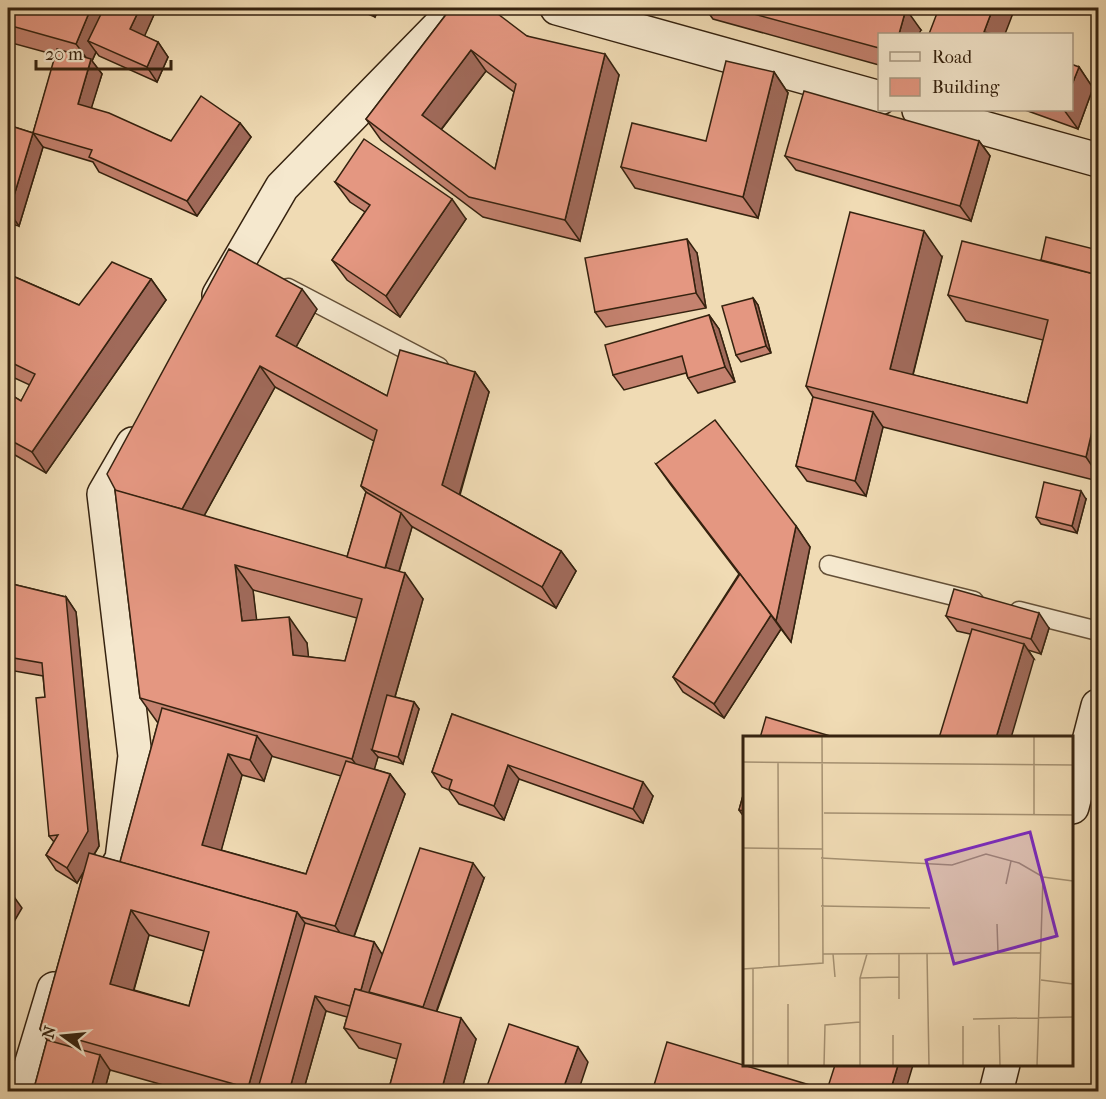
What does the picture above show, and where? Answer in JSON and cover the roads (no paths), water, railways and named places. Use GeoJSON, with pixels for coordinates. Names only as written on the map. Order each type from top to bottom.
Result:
{"type":"FeatureCollection","features":[{"type":"Feature","properties":{"kind":"street"},"geometry":{"type":"LineString","coordinates":[[206,320],[255,271],[282,187],[457,8]]}},
{"type":"Feature","properties":{"kind":"street"},"geometry":{"type":"LineString","coordinates":[[558,8],[878,98]]}},
{"type":"Feature","properties":{"kind":"street"},"geometry":{"type":"LineString","coordinates":[[923,111],[1098,160]]}},
{"type":"Feature","properties":{"kind":"street"},"geometry":{"type":"LineString","coordinates":[[85,919],[122,859],[135,756],[104,494],[146,422]]}},
{"type":"Feature","properties":{"kind":"street"},"geometry":{"type":"LineString","coordinates":[[1073,800],[1098,706]]}},
{"type":"Feature","properties":{"kind":"street"},"geometry":{"type":"LineString","coordinates":[[23,1092],[63,960]]}},
{"type":"Feature","properties":{"kind":"street"},"geometry":{"type":"LineString","coordinates":[[996,1092],[1003,1066]]}},
{"type":"Feature","properties":{"kind":"lane"},"geometry":{"type":"LineString","coordinates":[[255,271],[451,374]]}},
{"type":"Feature","properties":{"kind":"lane"},"geometry":{"type":"LineString","coordinates":[[829,565],[1098,631]]}}]}
